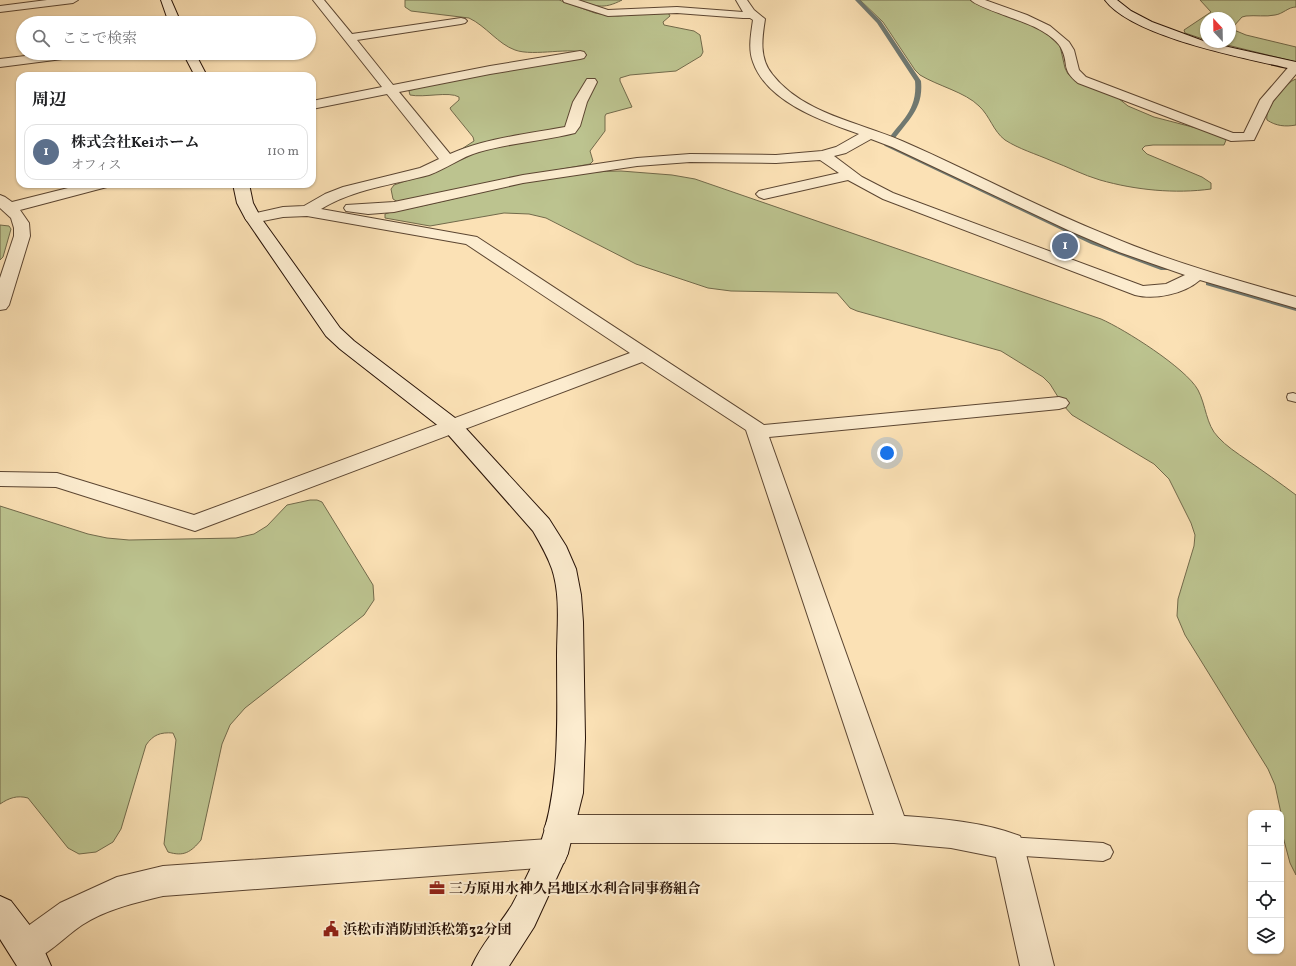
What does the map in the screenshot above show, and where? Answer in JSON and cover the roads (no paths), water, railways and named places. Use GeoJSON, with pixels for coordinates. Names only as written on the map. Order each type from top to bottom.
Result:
{"type":"FeatureCollection","features":[{"type":"Feature","properties":{"kind":"street"},"geometry":{"type":"LineString","coordinates":[[0,9],[73,0]]}},
{"type":"Feature","properties":{"kind":"street"},"geometry":{"type":"LineString","coordinates":[[166,0],[172,16]]}},
{"type":"Feature","properties":{"kind":"street"},"geometry":{"type":"LineString","coordinates":[[318,0],[448,161]]}},
{"type":"Feature","properties":{"kind":"street"},"geometry":{"type":"LineString","coordinates":[[568,0],[608,13],[677,10],[743,16],[752,14]]}},
{"type":"Feature","properties":{"kind":"street"},"geometry":{"type":"LineString","coordinates":[[741,0],[759,20],[755,45],[757,58],[763,71],[774,84],[791,98],[813,111],[840,124],[889,141],[1100,238],[1197,273],[1296,304]]}},
{"type":"Feature","properties":{"kind":"street"},"geometry":{"type":"LineString","coordinates":[[976,0],[997,9],[1026,17],[1042,25],[1066,46],[1071,68],[1074,74],[1082,80],[1231,137],[1249,137],[1267,100],[1296,66],[1220,48],[1174,34],[1134,17],[1110,0]]}},
{"type":"Feature","properties":{"kind":"street"},"geometry":{"type":"LineString","coordinates":[[349,38],[461,21]]}},
{"type":"Feature","properties":{"kind":"street"},"geometry":{"type":"LineString","coordinates":[[316,104],[580,55]]}},
{"type":"Feature","properties":{"kind":"street"},"geometry":{"type":"LineString","coordinates":[[0,63],[23,60]]}},
{"type":"Feature","properties":{"kind":"street"},"geometry":{"type":"LineString","coordinates":[[193,60],[199,72]]}},
{"type":"Feature","properties":{"kind":"street"},"geometry":{"type":"LineString","coordinates":[[312,208],[330,197],[348,190],[407,177],[426,171],[471,150],[488,145],[570,130],[573,126],[580,102],[591,82]]}},
{"type":"Feature","properties":{"kind":"street"},"geometry":{"type":"LineString","coordinates":[[253,218],[312,208],[394,208],[523,179],[663,159],[776,159],[823,155],[841,150],[869,134]]}},
{"type":"Feature","properties":{"kind":"street"},"geometry":{"type":"LineString","coordinates":[[823,155],[871,188],[888,196],[1141,291],[1160,291],[1190,282],[1197,273]]}},
{"type":"Feature","properties":{"kind":"street"},"geometry":{"type":"LineString","coordinates":[[764,194],[852,176]]}},
{"type":"Feature","properties":{"kind":"street"},"geometry":{"type":"LineString","coordinates":[[5,204],[25,202],[85,188]]}},
{"type":"Feature","properties":{"kind":"street"},"geometry":{"type":"LineString","coordinates":[[242,188],[245,203],[253,218],[333,332],[347,345],[452,426],[541,525],[554,546],[564,569],[569,595],[571,738],[568,793],[556,841],[523,916],[489,966]]}},
{"type":"Feature","properties":{"kind":"street"},"geometry":{"type":"LineString","coordinates":[[0,305],[22,236],[21,220],[18,214],[5,204]]}},
{"type":"Feature","properties":{"kind":"street"},"geometry":{"type":"LineString","coordinates":[[312,208],[471,240],[755,427],[894,829]]}},
{"type":"Feature","properties":{"kind":"street"},"geometry":{"type":"LineString","coordinates":[[0,480],[57,480],[195,523],[645,354]]}},
{"type":"Feature","properties":{"kind":"street"},"geometry":{"type":"LineString","coordinates":[[757,432],[1059,403]]}},
{"type":"Feature","properties":{"kind":"street"},"geometry":{"type":"LineString","coordinates":[[0,912],[30,957],[71,914],[117,892],[163,882],[556,841],[894,829],[951,834],[1009,846],[1037,966]]}},
{"type":"Feature","properties":{"kind":"lane"},"geometry":{"type":"LineString","coordinates":[[1009,846],[1103,852]]}},
{"type":"Feature","properties":{"kind":"waterway"},"geometry":{"type":"LineString","coordinates":[[857,0],[879,22],[918,81],[918,100],[910,116],[887,145],[1094,242],[1164,268]]}},
{"type":"Feature","properties":{"kind":"waterway"},"geometry":{"type":"LineString","coordinates":[[1209,283],[1296,309]]}},
{"type":"Feature","properties":{"kind":"place","name":"株式会社Keiホーム"},"geometry":{"type":"Point","coordinates":[1065,246]}},
{"type":"Feature","properties":{"kind":"place","name":"三方原用水神久呂地区水利合同事務組合"},"geometry":{"type":"Point","coordinates":[437,888]}},
{"type":"Feature","properties":{"kind":"place","name":"浜松市消防団浜松第32分団"},"geometry":{"type":"Point","coordinates":[331,929]}}]}
